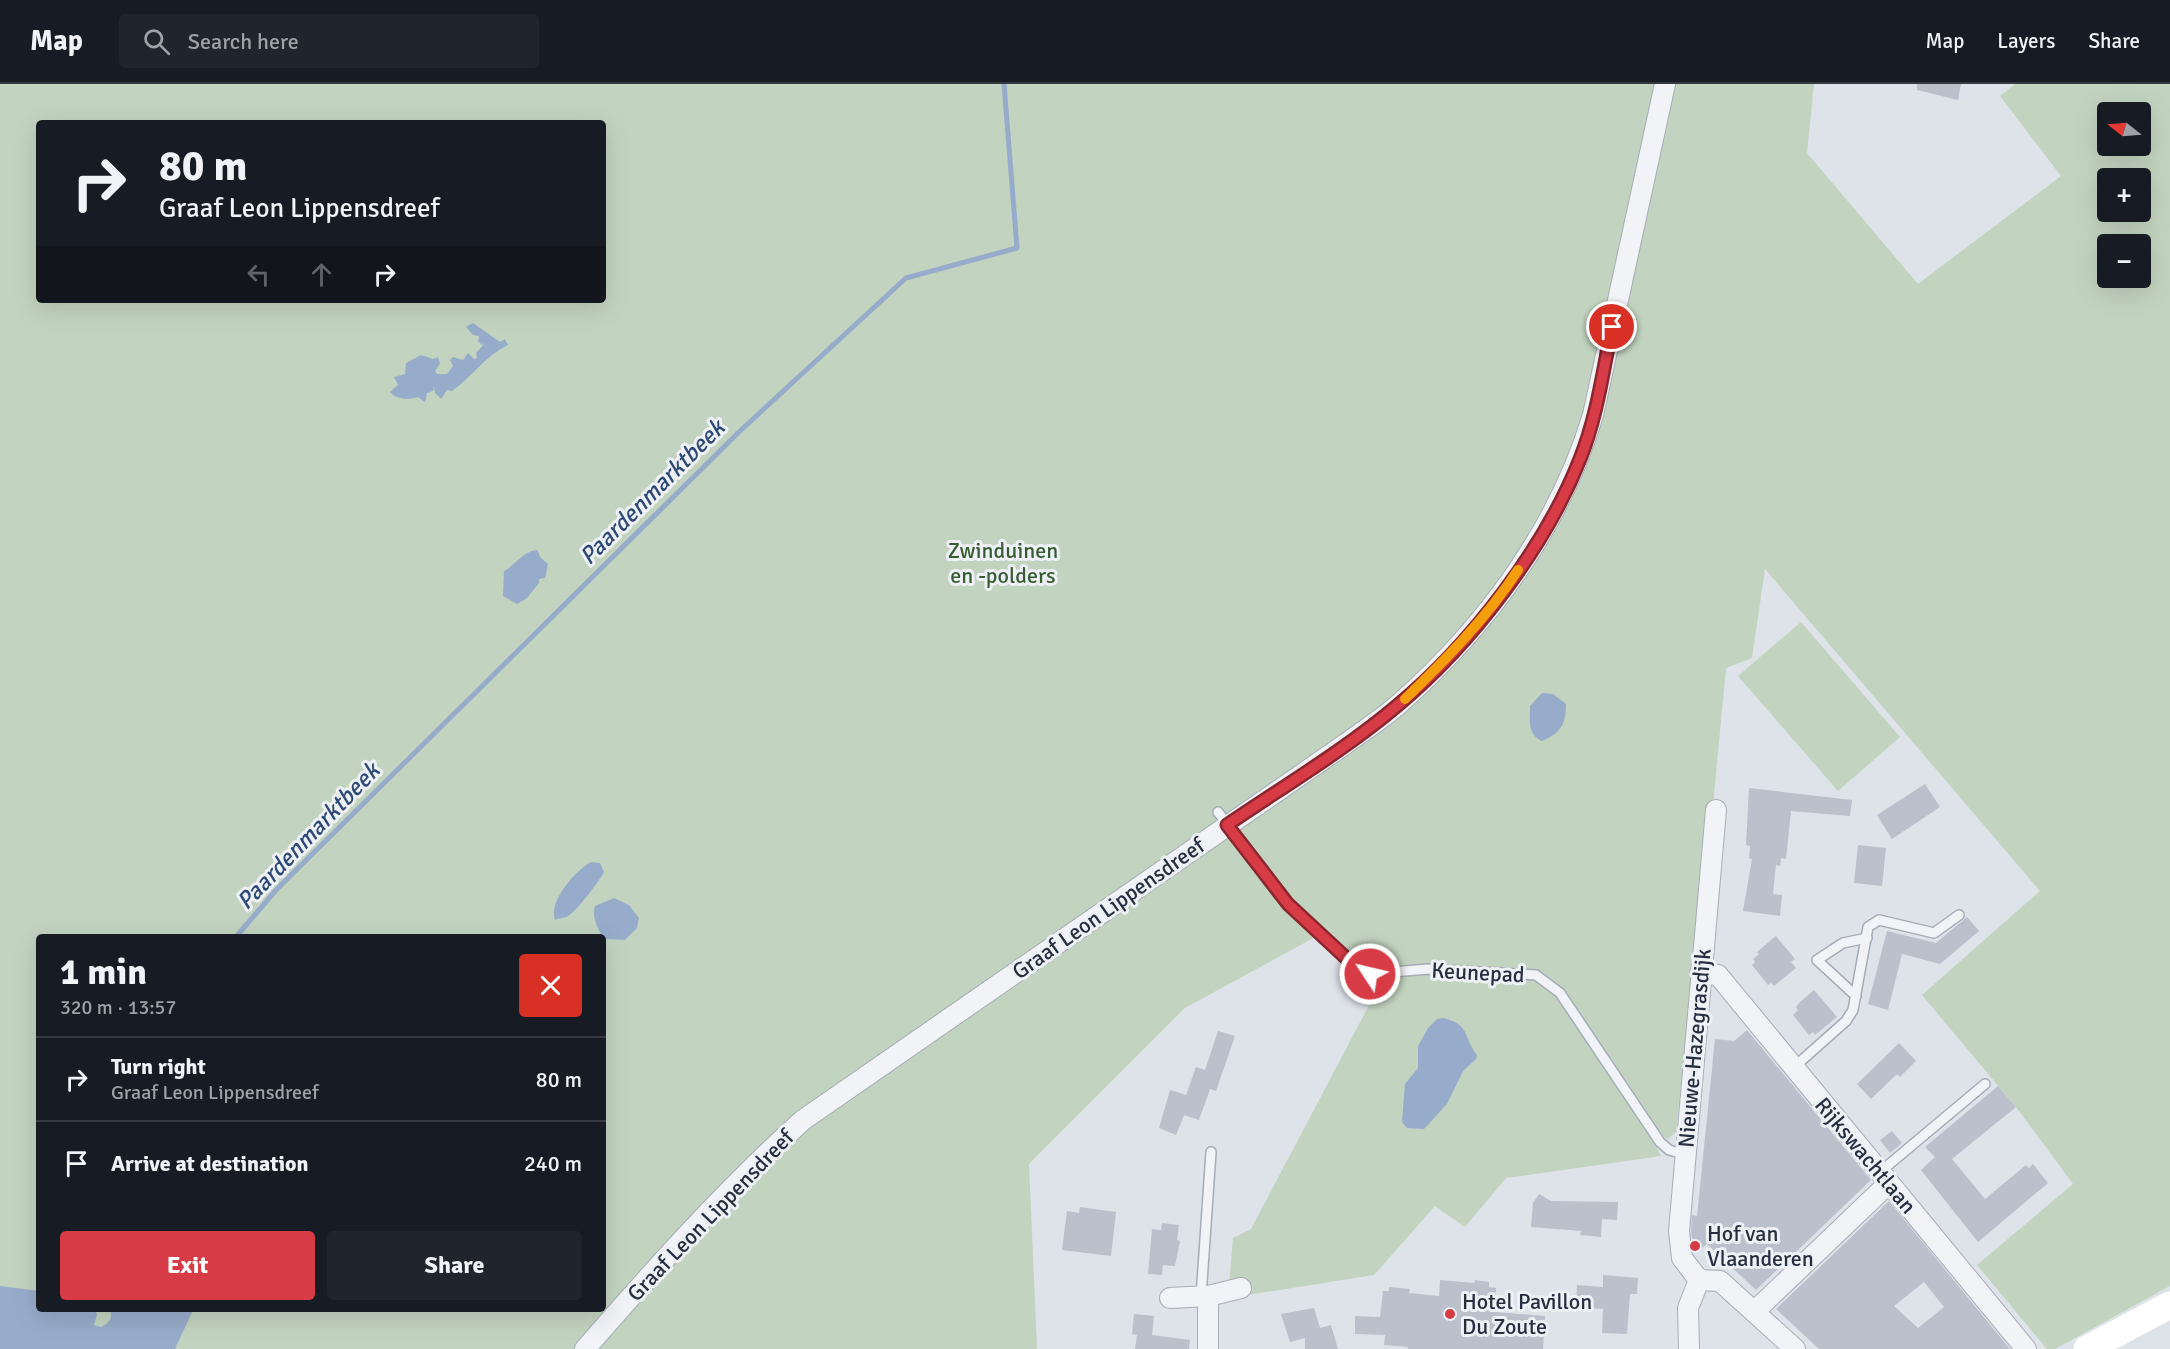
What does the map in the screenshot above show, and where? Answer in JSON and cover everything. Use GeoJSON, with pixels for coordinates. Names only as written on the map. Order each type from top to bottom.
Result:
{"type":"FeatureCollection","features":[{"type":"Feature","properties":{"kind":"street","name":"Graaf Leon Lippensdreef"},"geometry":{"type":"LineString","coordinates":[[585,1349],[744,1173],[803,1120],[1223,819],[1398,705],[1449,657],[1487,614],[1534,544],[1580,459],[1593,415],[1665,84]]}},
{"type":"Feature","properties":{"kind":"street","name":"Nieuwe-Hazegrasdijk"},"geometry":{"type":"LineString","coordinates":[[1699,1280],[1682,1258],[1679,1231],[1716,810]]}},
{"type":"Feature","properties":{"kind":"street","name":"Rijkswachtlaan"},"geometry":{"type":"LineString","coordinates":[[1700,973],[1718,975],[1792,1068],[2026,1349]]}},
{"type":"Feature","properties":{"kind":"street"},"geometry":{"type":"LineString","coordinates":[[1755,1311],[1884,1178]]}},
{"type":"Feature","properties":{"kind":"street"},"geometry":{"type":"LineString","coordinates":[[1689,1349],[1688,1308],[1699,1280],[1720,1281],[1796,1349]]}},
{"type":"Feature","properties":{"kind":"street"},"geometry":{"type":"LineString","coordinates":[[1170,1298],[1205,1296],[1241,1288]]}},
{"type":"Feature","properties":{"kind":"street"},"geometry":{"type":"LineString","coordinates":[[1205,1296],[1208,1349]]}},
{"type":"Feature","properties":{"kind":"street"},"geometry":{"type":"LineString","coordinates":[[2087,1349],[2170,1305]]}},
{"type":"Feature","properties":{"kind":"lane","name":"Keunepad"},"geometry":{"type":"LineString","coordinates":[[1223,819],[1288,904],[1345,957],[1370,974],[1428,969],[1536,975],[1548,982],[1560,993],[1660,1142],[1669,1150],[1684,1154]]}},
{"type":"Feature","properties":{"kind":"lane"},"geometry":{"type":"LineString","coordinates":[[1792,1068],[1846,1021],[1853,1010],[1868,927],[1879,920],[1934,933],[1959,915]]}},
{"type":"Feature","properties":{"kind":"lane"},"geometry":{"type":"LineString","coordinates":[[1856,996],[1817,960],[1843,943],[1867,938]]}},
{"type":"Feature","properties":{"kind":"lane"},"geometry":{"type":"LineString","coordinates":[[1884,1178],[1985,1084]]}},
{"type":"Feature","properties":{"kind":"lane"},"geometry":{"type":"LineString","coordinates":[[1205,1296],[1212,1152]]}},
{"type":"Feature","properties":{"kind":"green space","name":"Zwinduinen en -polders"},"geometry":{"type":"Polygon","coordinates":[[[0,84],[1814,84],[1807,153],[1918,284],[2061,176],[2000,96],[2015,84],[2170,84],[2170,1286],[2055,1349],[2047,1349],[1977,1265],[2073,1184],[2016,1107],[1922,995],[2040,891],[1765,569],[1752,658],[1726,668],[1676,1132],[1668,1139],[1645,1126],[1661,1156],[1506,1178],[1465,1227],[1435,1206],[1374,1275],[1228,1298],[1233,1238],[1251,1229],[1375,994],[1368,978],[1317,936],[1185,1008],[1029,1164],[1037,1349],[0,1349],[0,84]]]}},
{"type":"Feature","properties":{"kind":"green space"},"geometry":{"type":"Polygon","coordinates":[[[1801,622],[1900,737],[1838,791],[1738,676],[1801,622]]]}},
{"type":"Feature","properties":{"kind":"water"},"geometry":{"type":"Polygon","coordinates":[[[473,323],[500,342],[505,339],[508,345],[492,355],[452,391],[447,390],[441,399],[435,393],[434,387],[433,391],[427,393],[425,402],[418,397],[400,398],[390,392],[398,385],[394,377],[405,374],[406,363],[421,355],[433,359],[438,357],[440,364],[435,371],[437,374],[447,374],[453,366],[450,360],[453,357],[463,360],[468,353],[474,359],[477,358],[476,353],[485,343],[482,345],[478,341],[479,336],[473,335],[466,327],[473,323]]]}},
{"type":"Feature","properties":{"kind":"water"},"geometry":{"type":"Polygon","coordinates":[[[537,550],[548,564],[545,578],[539,579],[539,583],[527,598],[517,604],[503,596],[504,571],[527,553],[537,550]]]}},
{"type":"Feature","properties":{"kind":"water"},"geometry":{"type":"Polygon","coordinates":[[[1542,693],[1553,694],[1566,704],[1561,727],[1554,735],[1542,741],[1534,735],[1530,726],[1530,706],[1542,693]]]}},
{"type":"Feature","properties":{"kind":"water"},"geometry":{"type":"Polygon","coordinates":[[[591,862],[600,863],[604,872],[602,876],[572,913],[555,920],[554,912],[559,895],[571,879],[591,862]]]}},
{"type":"Feature","properties":{"kind":"water"},"geometry":{"type":"Polygon","coordinates":[[[614,898],[629,905],[639,918],[637,928],[625,940],[606,939],[606,934],[602,934],[595,919],[595,906],[614,898]]]}},
{"type":"Feature","properties":{"kind":"water"},"geometry":{"type":"Polygon","coordinates":[[[1444,1018],[1463,1028],[1477,1055],[1476,1059],[1463,1071],[1447,1104],[1424,1129],[1407,1128],[1402,1122],[1405,1084],[1418,1068],[1418,1046],[1428,1028],[1437,1019],[1444,1018]]]}},
{"type":"Feature","properties":{"kind":"water"},"geometry":{"type":"Polygon","coordinates":[[[0,1286],[36,1291],[36,1312],[96,1312],[94,1325],[101,1327],[110,1320],[110,1312],[192,1312],[175,1349],[0,1349],[0,1286]]]}},
{"type":"Feature","properties":{"kind":"building"},"geometry":{"type":"Polygon","coordinates":[[[1917,84],[1961,84],[1958,100],[1917,90],[1917,84]]]}},
{"type":"Feature","properties":{"kind":"building"},"geometry":{"type":"Polygon","coordinates":[[[1925,784],[1940,807],[1892,839],[1877,815],[1925,784]]]}},
{"type":"Feature","properties":{"kind":"building"},"geometry":{"type":"Polygon","coordinates":[[[1749,788],[1852,800],[1850,816],[1791,811],[1786,859],[1781,858],[1780,866],[1776,865],[1773,894],[1782,895],[1780,916],[1743,911],[1752,859],[1749,858],[1750,846],[1746,845],[1749,788]]]}},
{"type":"Feature","properties":{"kind":"building"},"geometry":{"type":"Polygon","coordinates":[[[1858,845],[1886,848],[1882,886],[1854,883],[1858,845]]]}},
{"type":"Feature","properties":{"kind":"building"},"geometry":{"type":"Polygon","coordinates":[[[1967,917],[1979,931],[1940,964],[1902,954],[1888,1010],[1868,1004],[1887,931],[1936,943],[1967,917]]]}},
{"type":"Feature","properties":{"kind":"building"},"geometry":{"type":"Polygon","coordinates":[[[1776,936],[1795,959],[1791,962],[1796,968],[1774,986],[1771,983],[1768,985],[1752,965],[1755,962],[1753,959],[1759,954],[1757,952],[1776,936]]]}},
{"type":"Feature","properties":{"kind":"building"},"geometry":{"type":"Polygon","coordinates":[[[1814,990],[1837,1017],[1815,1035],[1813,1032],[1809,1035],[1793,1015],[1798,1010],[1796,1007],[1800,1002],[1814,990]]]}},
{"type":"Feature","properties":{"kind":"building"},"geometry":{"type":"Polygon","coordinates":[[[1747,1030],[1871,1180],[1756,1290],[1707,1244],[1702,1248],[1692,1238],[1691,1231],[1692,1215],[1697,1216],[1715,1039],[1734,1041],[1747,1030]]]}},
{"type":"Feature","properties":{"kind":"building"},"geometry":{"type":"Polygon","coordinates":[[[1218,1031],[1235,1036],[1216,1091],[1210,1089],[1199,1120],[1184,1115],[1176,1135],[1159,1128],[1170,1090],[1186,1095],[1196,1067],[1205,1070],[1218,1031]]]}},
{"type":"Feature","properties":{"kind":"building"},"geometry":{"type":"Polygon","coordinates":[[[1899,1043],[1916,1061],[1900,1077],[1897,1074],[1871,1099],[1857,1084],[1899,1043]]]}},
{"type":"Feature","properties":{"kind":"building"},"geometry":{"type":"Polygon","coordinates":[[[1998,1086],[2016,1107],[1952,1159],[1985,1199],[2026,1165],[2029,1168],[2033,1164],[2048,1183],[1978,1242],[1921,1170],[1935,1157],[1925,1147],[1998,1086]]]}},
{"type":"Feature","properties":{"kind":"building"},"geometry":{"type":"Polygon","coordinates":[[[1892,1131],[1902,1143],[1890,1153],[1880,1140],[1892,1131]]]}},
{"type":"Feature","properties":{"kind":"building"},"geometry":{"type":"Polygon","coordinates":[[[1539,1194],[1551,1201],[1618,1202],[1617,1220],[1602,1219],[1601,1237],[1580,1235],[1581,1231],[1531,1227],[1533,1203],[1539,1194]]]}},
{"type":"Feature","properties":{"kind":"building"},"geometry":{"type":"Polygon","coordinates":[[[1889,1201],[2010,1349],[1819,1349],[1776,1309],[1889,1201]],[[1924,1282],[1894,1306],[1918,1328],[1944,1307],[1924,1282]]]}},
{"type":"Feature","properties":{"kind":"building"},"geometry":{"type":"Polygon","coordinates":[[[1080,1207],[1116,1212],[1111,1256],[1062,1250],[1067,1211],[1079,1213],[1080,1207]]]}},
{"type":"Feature","properties":{"kind":"building"},"geometry":{"type":"Polygon","coordinates":[[[1162,1223],[1179,1225],[1177,1240],[1180,1241],[1175,1266],[1163,1265],[1162,1275],[1148,1274],[1152,1229],[1161,1230],[1162,1223]]]}},
{"type":"Feature","properties":{"kind":"building"},"geometry":{"type":"Polygon","coordinates":[[[1603,1275],[1638,1278],[1637,1294],[1630,1294],[1627,1334],[1602,1333],[1603,1309],[1576,1307],[1577,1285],[1603,1287],[1603,1275]]]}},
{"type":"Feature","properties":{"kind":"building","name":"Hotel Pavillon Du Zoute"},"geometry":{"type":"Polygon","coordinates":[[[1440,1280],[1489,1282],[1489,1287],[1496,1288],[1494,1312],[1545,1316],[1543,1349],[1408,1349],[1408,1347],[1384,1345],[1385,1335],[1355,1334],[1355,1316],[1380,1317],[1383,1291],[1389,1291],[1389,1287],[1410,1289],[1409,1293],[1439,1296],[1440,1280]]]}},
{"type":"Feature","properties":{"kind":"building"},"geometry":{"type":"Polygon","coordinates":[[[1314,1308],[1320,1328],[1331,1325],[1338,1349],[1305,1349],[1305,1338],[1290,1342],[1281,1314],[1314,1308]]]}},
{"type":"Feature","properties":{"kind":"building"},"geometry":{"type":"Polygon","coordinates":[[[1134,1314],[1154,1316],[1152,1335],[1190,1340],[1189,1349],[1135,1349],[1137,1335],[1132,1334],[1134,1314]]]}},
{"type":"Feature","properties":{"kind":"waterway","name":"Paardenmarktbeek"},"geometry":{"type":"LineString","coordinates":[[238,934],[277,889],[740,431],[906,278],[1017,248],[1004,84]]}},
{"type":"Feature","properties":{"kind":"slow traffic"},"geometry":{"type":"LineString","coordinates":[[1405,699],[1449,657],[1487,614],[1518,570]]}},
{"type":"Feature","properties":{"kind":"place","name":"Hof van Vlaanderen"},"geometry":{"type":"Point","coordinates":[1695,1246]}},
{"type":"Feature","properties":{"kind":"place","name":"Hotel Pavillon Du Zoute"},"geometry":{"type":"Point","coordinates":[1450,1314]}},
{"type":"Feature","properties":{"kind":"route"},"geometry":{"type":"LineString","coordinates":[[1370,974],[1345,957],[1288,904],[1227,825],[1398,705],[1449,657],[1487,614],[1534,544],[1558,504],[1580,459],[1593,415],[1612,327]]}}]}
